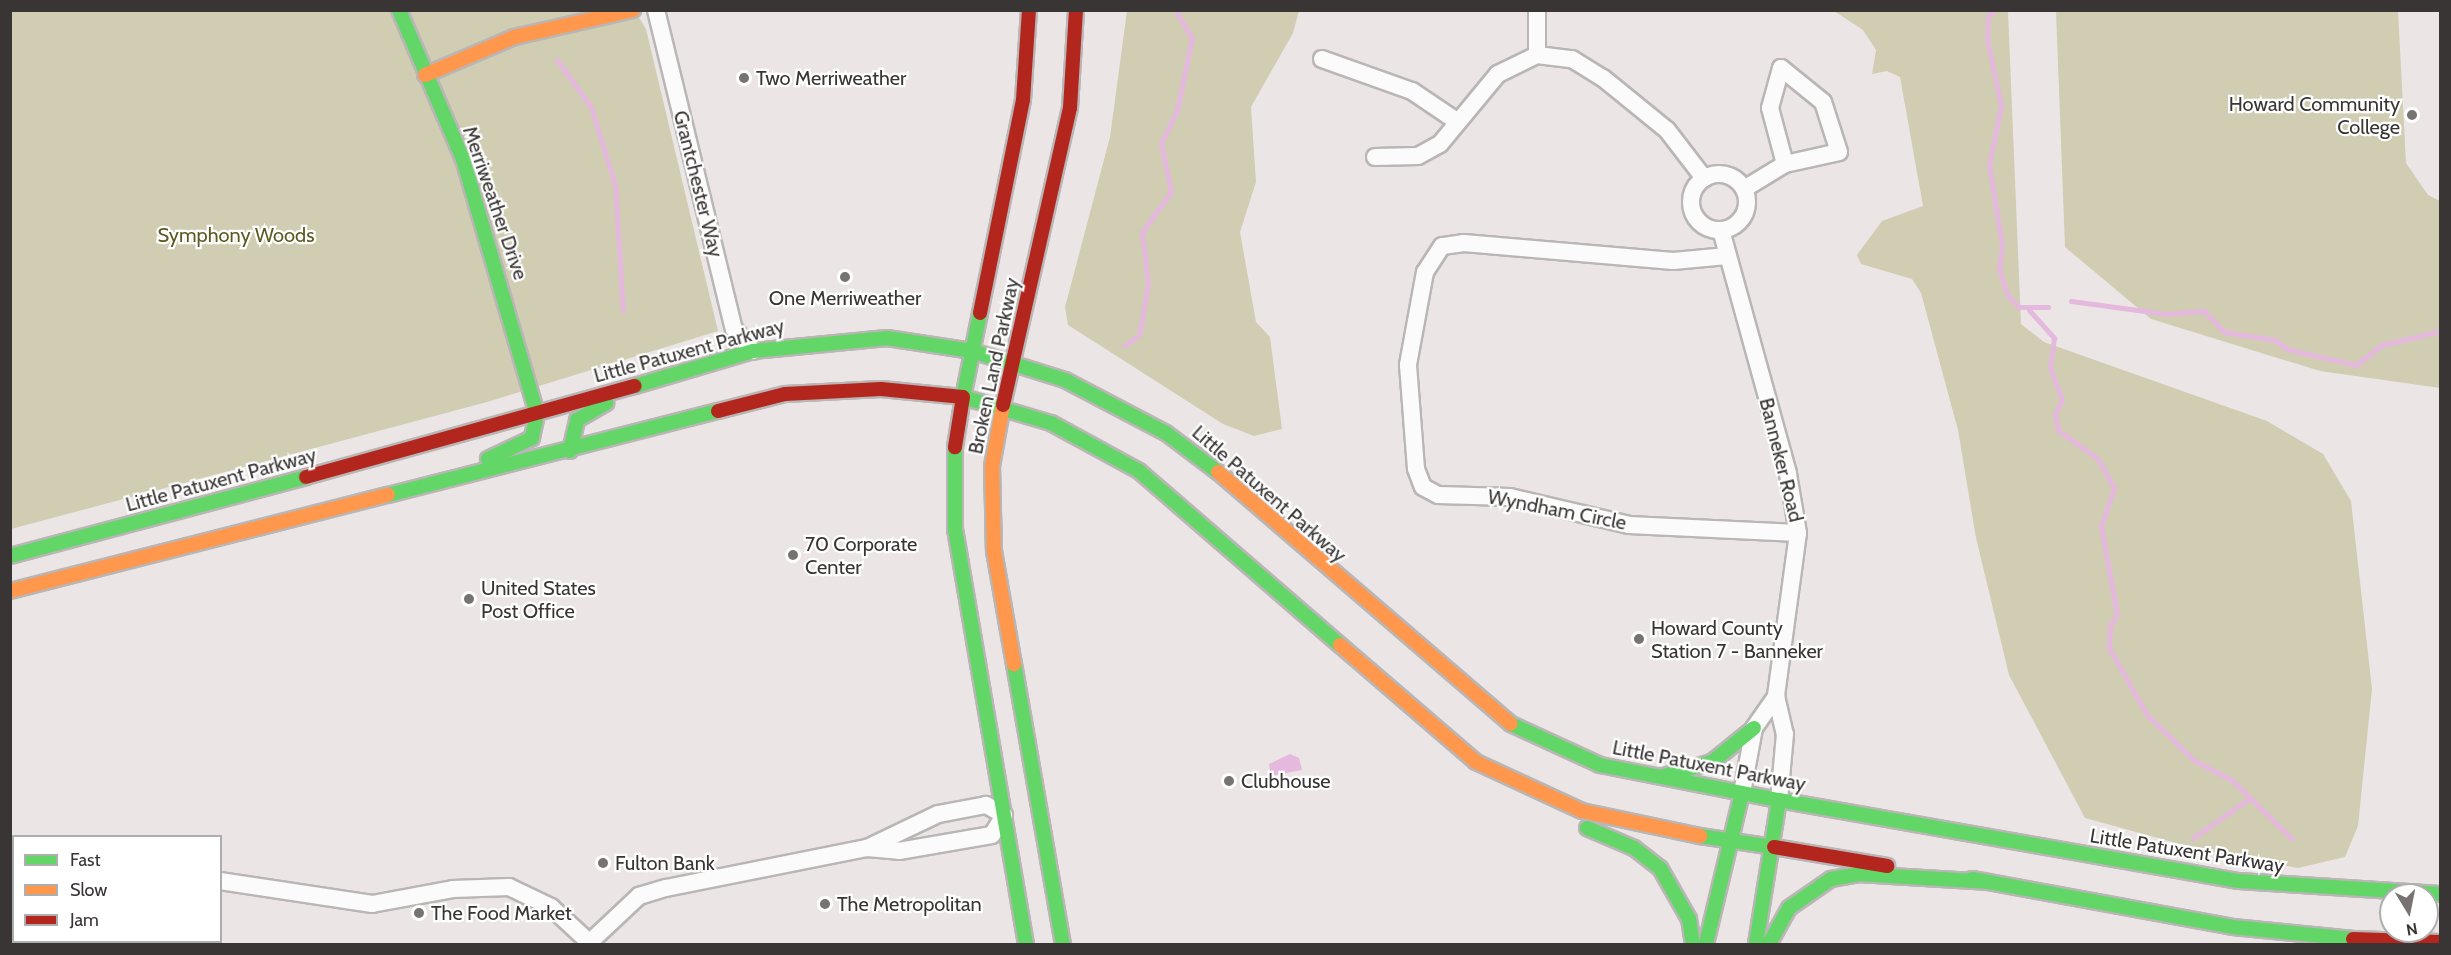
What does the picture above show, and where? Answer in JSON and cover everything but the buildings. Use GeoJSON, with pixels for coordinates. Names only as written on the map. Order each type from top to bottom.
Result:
{"type":"FeatureCollection","features":[{"type":"Feature","properties":{"kind":"main road","name":"Merriweather Drive"},"geometry":{"type":"LineString","coordinates":[[399,10],[487,229],[537,414]]}},
{"type":"Feature","properties":{"kind":"main road"},"geometry":{"type":"LineString","coordinates":[[425,75],[514,37],[633,10]]}},
{"type":"Feature","properties":{"kind":"main road","name":"Broken Land Parkway"},"geometry":{"type":"LineString","coordinates":[[1026,945],[955,529],[953,462],[963,397],[1023,100],[1029,10]]}},
{"type":"Feature","properties":{"kind":"main road","name":"Broken Land Parkway"},"geometry":{"type":"LineString","coordinates":[[1063,945],[994,551],[992,466],[1003,405],[1070,108],[1076,10]]}},
{"type":"Feature","properties":{"kind":"main road","name":"Little Patuxent Parkway"},"geometry":{"type":"LineString","coordinates":[[10,556],[420,447],[753,351],[887,338],[972,351],[1014,361],[1115,403],[1206,461],[1500,718],[1551,746],[1649,778],[2239,881],[2440,894]]}},
{"type":"Feature","properties":{"kind":"main road"},"geometry":{"type":"LineString","coordinates":[[570,451],[571,429],[586,412],[662,376]]}},
{"type":"Feature","properties":{"kind":"main road"},"geometry":{"type":"LineString","coordinates":[[10,591],[243,530],[570,451],[785,394],[881,389],[963,397],[1003,405],[1095,443],[1139,471],[1476,762],[1524,799],[1647,857],[1679,898],[1693,945]]}},
{"type":"Feature","properties":{"kind":"main road"},"geometry":{"type":"LineString","coordinates":[[426,486],[532,438],[537,414]]}},
{"type":"Feature","properties":{"kind":"main road"},"geometry":{"type":"LineString","coordinates":[[243,530],[262,510],[420,447]]}},
{"type":"Feature","properties":{"kind":"main road"},"geometry":{"type":"LineString","coordinates":[[213,538],[230,516],[232,497]]}},
{"type":"Feature","properties":{"kind":"main road"},"geometry":{"type":"LineString","coordinates":[[1649,778],[1712,762],[1754,728]]}},
{"type":"Feature","properties":{"kind":"main road"},"geometry":{"type":"LineString","coordinates":[[1476,762],[1582,811],[1638,827],[1990,882],[2266,931],[2440,942]]}},
{"type":"Feature","properties":{"kind":"main road"},"geometry":{"type":"LineString","coordinates":[[1706,945],[1727,841],[1742,794]]}},
{"type":"Feature","properties":{"kind":"main road"},"geometry":{"type":"LineString","coordinates":[[1756,945],[1774,847],[1779,800]]}},
{"type":"Feature","properties":{"kind":"main road"},"geometry":{"type":"LineString","coordinates":[[1769,945],[1789,908],[1832,879],[1858,874],[1990,882]]}},
{"type":"Feature","properties":{"kind":"street","name":"Grantchester Way"},"geometry":{"type":"LineString","coordinates":[[656,10],[734,329],[753,351]]}},
{"type":"Feature","properties":{"kind":"street"},"geometry":{"type":"LineString","coordinates":[[1537,55],[1538,10]]}},
{"type":"Feature","properties":{"kind":"street"},"geometry":{"type":"LineString","coordinates":[[1375,157],[1429,152],[1458,122],[1498,74],[1537,55],[1572,59],[1604,78],[1667,130],[1704,178]]}},
{"type":"Feature","properties":{"kind":"street"},"geometry":{"type":"LineString","coordinates":[[1322,59],[1412,91],[1458,122]]}},
{"type":"Feature","properties":{"kind":"street"},"geometry":{"type":"LineString","coordinates":[[1744,189],[1785,164],[1839,152],[1823,102],[1781,68],[1770,108],[1785,164]]}},
{"type":"Feature","properties":{"kind":"street"},"geometry":{"type":"LineString","coordinates":[[1726,175],[1744,189],[1745,213],[1721,230],[1703,226],[1692,208],[1692,192],[1704,178],[1726,175]]}},
{"type":"Feature","properties":{"kind":"street","name":"Banneker Road"},"geometry":{"type":"LineString","coordinates":[[1721,230],[1726,256],[1788,474],[1798,533],[1776,696],[1785,734],[1779,800]]}},
{"type":"Feature","properties":{"kind":"street","name":"Wyndham Circle"},"geometry":{"type":"LineString","coordinates":[[1726,256],[1682,261],[1464,243],[1442,246],[1425,272],[1408,365],[1416,470],[1423,487],[1438,495],[1500,495],[1629,525],[1798,533]]}},
{"type":"Feature","properties":{"kind":"street"},"geometry":{"type":"LineString","coordinates":[[1742,794],[1754,728],[1776,696]]}},
{"type":"Feature","properties":{"kind":"street"},"geometry":{"type":"LineString","coordinates":[[222,881],[372,904],[463,888],[509,887],[551,907],[590,944],[639,896],[867,848],[938,814],[986,805],[1004,815],[992,835],[899,851],[867,848]]}},
{"type":"Feature","properties":{"kind":"green space","name":"Symphony Woods"},"geometry":{"type":"Polygon","coordinates":[[[10,11],[635,11],[646,29],[718,331],[487,402],[11,529],[10,11]]]}},
{"type":"Feature","properties":{"kind":"green space"},"geometry":{"type":"Polygon","coordinates":[[[1127,11],[1299,11],[1293,33],[1251,107],[1256,182],[1240,232],[1256,322],[1270,337],[1282,429],[1254,436],[1223,424],[1068,325],[1065,307],[1110,137],[1127,11]]]}},
{"type":"Feature","properties":{"kind":"green space"},"geometry":{"type":"Polygon","coordinates":[[[1834,11],[2008,11],[2021,324],[2044,342],[2267,421],[2323,454],[2351,501],[2372,689],[2358,826],[2345,857],[2298,868],[2198,849],[2085,818],[2009,675],[1976,538],[1958,430],[1921,293],[1912,279],[1861,264],[1857,255],[1882,221],[1923,206],[1900,77],[1887,71],[1872,74],[1876,50],[1863,30],[1834,11]]]}},
{"type":"Feature","properties":{"kind":"green space"},"geometry":{"type":"Polygon","coordinates":[[[2056,11],[2398,11],[2406,163],[2428,195],[2440,201],[2440,388],[2320,371],[2151,319],[2065,247],[2056,11]]]}},
{"type":"Feature","properties":{"kind":"shaded area"},"geometry":{"type":"Polygon","coordinates":[[[1290,754],[1299,758],[1302,770],[1271,776],[1269,764],[1290,754]]]}},
{"type":"Feature","properties":{"kind":"waterway"},"geometry":{"type":"LineString","coordinates":[[1125,345],[1139,335],[1148,284],[1142,232],[1171,192],[1161,143],[1177,110],[1192,38],[1175,10]]}},
{"type":"Feature","properties":{"kind":"waterway"},"geometry":{"type":"LineString","coordinates":[[1995,10],[1988,16],[1987,39],[2001,106],[1989,165],[2002,245],[1999,269],[2008,296],[2019,307],[2048,307]]}},
{"type":"Feature","properties":{"kind":"waterway"},"geometry":{"type":"LineString","coordinates":[[557,60],[591,107],[615,185],[623,311]]}},
{"type":"Feature","properties":{"kind":"waterway"},"geometry":{"type":"LineString","coordinates":[[2071,301],[2167,314],[2204,311],[2224,332],[2275,340],[2287,349],[2356,365],[2382,345],[2440,331]]}},
{"type":"Feature","properties":{"kind":"waterway"},"geometry":{"type":"LineString","coordinates":[[2029,310],[2054,338],[2050,367],[2062,400],[2055,414],[2058,430],[2098,459],[2114,488],[2101,526],[2117,614],[2110,626],[2109,648],[2147,715],[2195,761],[2232,780],[2292,839]]}},
{"type":"Feature","properties":{"kind":"waterway"},"geometry":{"type":"LineString","coordinates":[[2193,838],[2250,798]]}},
{"type":"Feature","properties":{"kind":"traffic: fast"},"geometry":{"type":"LineString","coordinates":[[399,10],[463,159],[537,414],[532,438],[488,459]]}},
{"type":"Feature","properties":{"kind":"traffic: fast"},"geometry":{"type":"LineString","coordinates":[[980,313],[963,397],[1051,423],[1139,471],[1340,645]]}},
{"type":"Feature","properties":{"kind":"traffic: fast"},"geometry":{"type":"LineString","coordinates":[[635,386],[753,351],[887,338],[972,351]]}},
{"type":"Feature","properties":{"kind":"traffic: fast"},"geometry":{"type":"LineString","coordinates":[[972,351],[1065,380],[1166,433],[1218,472]]}},
{"type":"Feature","properties":{"kind":"traffic: fast"},"geometry":{"type":"LineString","coordinates":[[570,451],[577,420],[606,403]]}},
{"type":"Feature","properties":{"kind":"traffic: fast"},"geometry":{"type":"LineString","coordinates":[[388,495],[718,411]]}},
{"type":"Feature","properties":{"kind":"traffic: fast"},"geometry":{"type":"LineString","coordinates":[[955,447],[955,529],[1026,944]]}},
{"type":"Feature","properties":{"kind":"traffic: fast"},"geometry":{"type":"LineString","coordinates":[[10,556],[306,477]]}},
{"type":"Feature","properties":{"kind":"traffic: fast"},"geometry":{"type":"LineString","coordinates":[[1014,664],[1063,944]]}},
{"type":"Feature","properties":{"kind":"traffic: fast"},"geometry":{"type":"LineString","coordinates":[[1511,724],[1600,765],[1779,800],[1756,944]]}},
{"type":"Feature","properties":{"kind":"traffic: fast"},"geometry":{"type":"LineString","coordinates":[[1664,776],[1712,762],[1754,728]]}},
{"type":"Feature","properties":{"kind":"traffic: fast"},"geometry":{"type":"LineString","coordinates":[[1706,944],[1742,793]]}},
{"type":"Feature","properties":{"kind":"traffic: fast"},"geometry":{"type":"LineString","coordinates":[[1779,800],[2239,881],[2440,894]]}},
{"type":"Feature","properties":{"kind":"traffic: fast"},"geometry":{"type":"LineString","coordinates":[[1587,828],[1634,848],[1660,868],[1689,919],[1693,944]]}},
{"type":"Feature","properties":{"kind":"traffic: fast"},"geometry":{"type":"LineString","coordinates":[[1700,836],[1774,847]]}},
{"type":"Feature","properties":{"kind":"traffic: fast"},"geometry":{"type":"LineString","coordinates":[[1769,944],[1789,908],[1831,879],[1858,874],[1990,882]]}},
{"type":"Feature","properties":{"kind":"traffic: fast"},"geometry":{"type":"LineString","coordinates":[[1972,879],[2233,927],[2353,939]]}},
{"type":"Feature","properties":{"kind":"traffic: slow"},"geometry":{"type":"LineString","coordinates":[[425,75],[514,37],[633,10]]}},
{"type":"Feature","properties":{"kind":"traffic: slow"},"geometry":{"type":"LineString","coordinates":[[1003,405],[992,466],[994,551],[1014,664]]}},
{"type":"Feature","properties":{"kind":"traffic: slow"},"geometry":{"type":"LineString","coordinates":[[1218,472],[1511,724]]}},
{"type":"Feature","properties":{"kind":"traffic: slow"},"geometry":{"type":"LineString","coordinates":[[10,591],[388,495]]}},
{"type":"Feature","properties":{"kind":"traffic: slow"},"geometry":{"type":"LineString","coordinates":[[1340,645],[1476,762],[1582,811],[1700,836]]}},
{"type":"Feature","properties":{"kind":"traffic: jam"},"geometry":{"type":"LineString","coordinates":[[980,313],[1023,100],[1029,10]]}},
{"type":"Feature","properties":{"kind":"traffic: jam"},"geometry":{"type":"LineString","coordinates":[[1003,405],[1070,108],[1076,10]]}},
{"type":"Feature","properties":{"kind":"traffic: jam"},"geometry":{"type":"LineString","coordinates":[[306,477],[635,386]]}},
{"type":"Feature","properties":{"kind":"traffic: jam"},"geometry":{"type":"LineString","coordinates":[[718,411],[785,394],[881,389],[963,397],[955,447]]}},
{"type":"Feature","properties":{"kind":"traffic: jam"},"geometry":{"type":"LineString","coordinates":[[1774,847],[1887,866]]}},
{"type":"Feature","properties":{"kind":"traffic: jam"},"geometry":{"type":"LineString","coordinates":[[2353,939],[2440,942]]}},
{"type":"Feature","properties":{"kind":"place","name":"Two Merriweather"},"geometry":{"type":"Point","coordinates":[744,78]}},
{"type":"Feature","properties":{"kind":"place","name":"Howard Community College"},"geometry":{"type":"Point","coordinates":[2412,115]}},
{"type":"Feature","properties":{"kind":"place","name":"One Merriweather"},"geometry":{"type":"Point","coordinates":[845,277]}},
{"type":"Feature","properties":{"kind":"place","name":"70 Corporate Center"},"geometry":{"type":"Point","coordinates":[793,555]}},
{"type":"Feature","properties":{"kind":"place","name":"United States Post Office"},"geometry":{"type":"Point","coordinates":[469,599]}},
{"type":"Feature","properties":{"kind":"place","name":"Howard County Station 7 - Banneker"},"geometry":{"type":"Point","coordinates":[1639,639]}},
{"type":"Feature","properties":{"kind":"place","name":"Clubhouse"},"geometry":{"type":"Point","coordinates":[1229,781]}},
{"type":"Feature","properties":{"kind":"place","name":"Fulton Bank"},"geometry":{"type":"Point","coordinates":[603,863]}},
{"type":"Feature","properties":{"kind":"place","name":"The Metropolitan"},"geometry":{"type":"Point","coordinates":[825,904]}},
{"type":"Feature","properties":{"kind":"place","name":"The Food Market"},"geometry":{"type":"Point","coordinates":[419,913]}}]}
